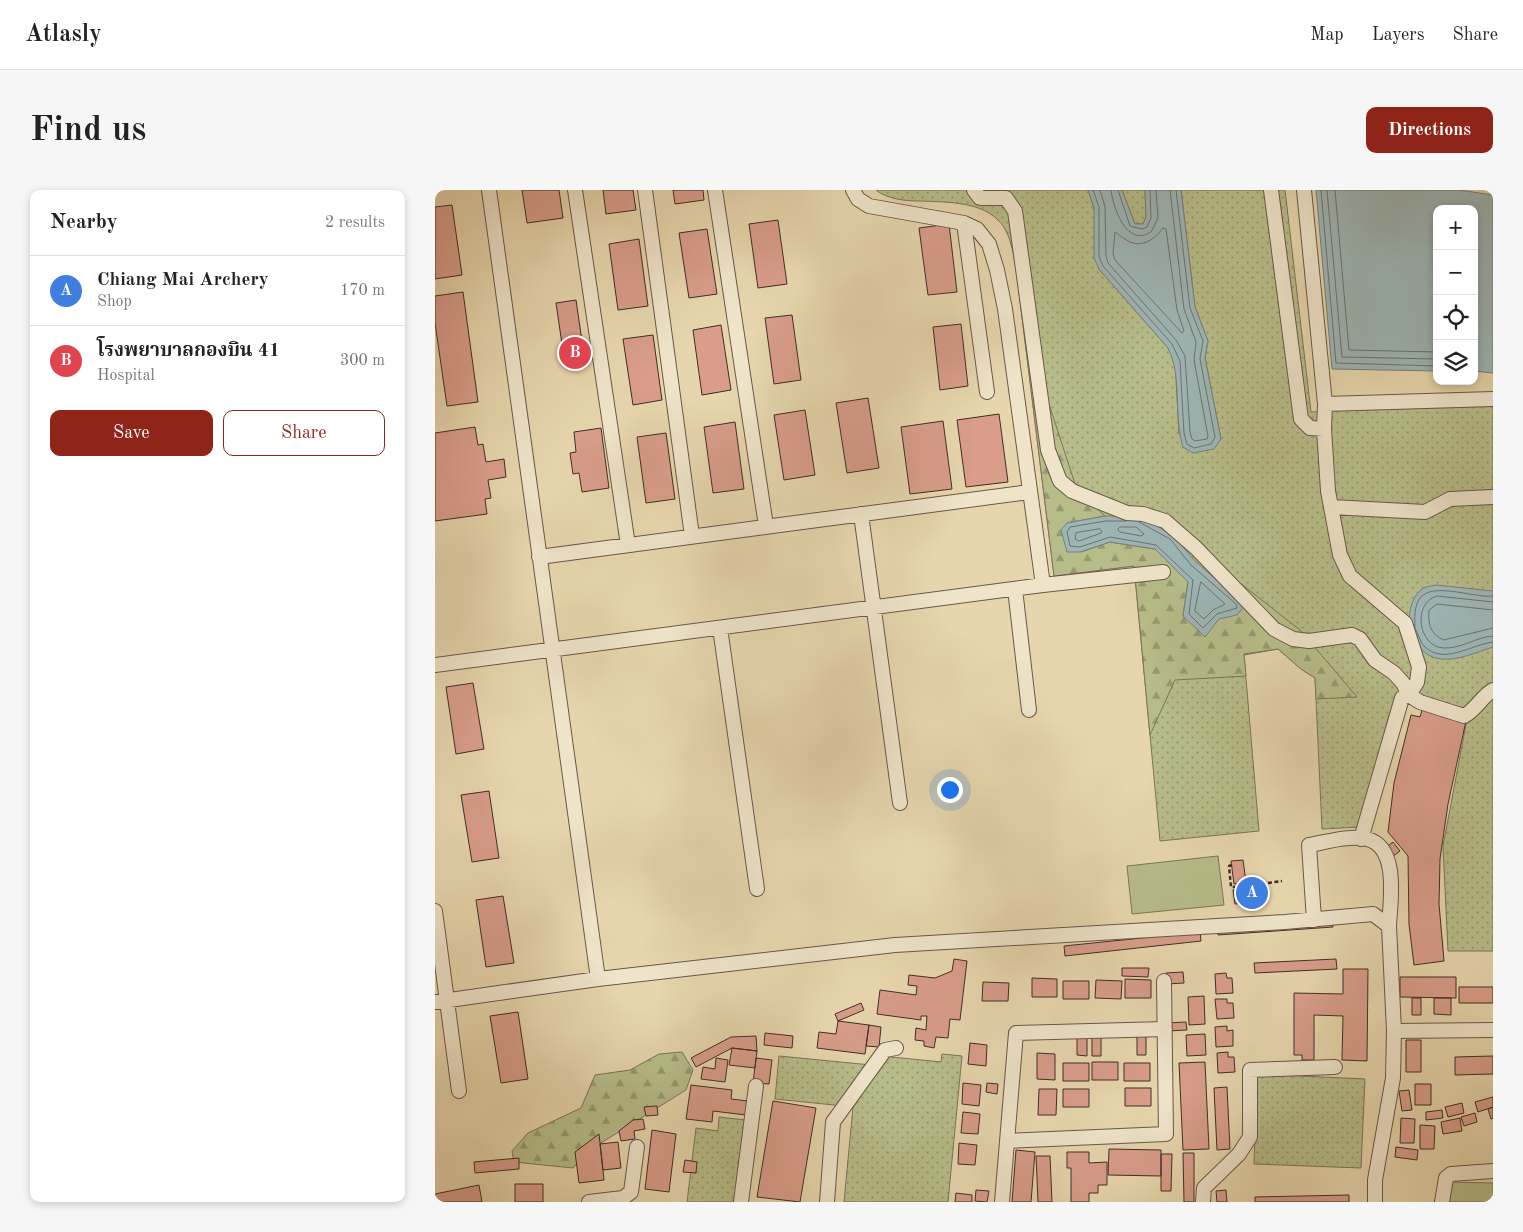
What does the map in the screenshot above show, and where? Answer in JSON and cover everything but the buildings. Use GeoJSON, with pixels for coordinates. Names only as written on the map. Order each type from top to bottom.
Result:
{"type":"FeatureCollection","features":[{"type":"Feature","properties":{"kind":"street"},"geometry":{"type":"LineString","coordinates":[[489,190],[598,979]]}},
{"type":"Feature","properties":{"kind":"street"},"geometry":{"type":"LineString","coordinates":[[575,190],[628,545]]}},
{"type":"Feature","properties":{"kind":"street"},"geometry":{"type":"LineString","coordinates":[[645,190],[692,536]]}},
{"type":"Feature","properties":{"kind":"street"},"geometry":{"type":"LineString","coordinates":[[715,190],[766,526]]}},
{"type":"Feature","properties":{"kind":"street"},"geometry":{"type":"LineString","coordinates":[[853,190],[858,199],[869,206],[964,223],[977,229],[989,244],[997,270],[1005,309],[1043,585]]}},
{"type":"Feature","properties":{"kind":"street"},"geometry":{"type":"LineString","coordinates":[[973,190],[981,198],[1006,198],[1015,210],[1048,450],[1060,481],[1072,491],[1127,513],[1143,514],[1165,521],[1196,548],[1274,629],[1293,639],[1309,641],[1352,635],[1360,639],[1375,660],[1394,673],[1403,683],[1409,695],[1420,702],[1464,716],[1471,712],[1493,690]]}},
{"type":"Feature","properties":{"kind":"street"},"geometry":{"type":"LineString","coordinates":[[1271,190],[1301,419],[1310,428],[1324,429]]}},
{"type":"Feature","properties":{"kind":"street"},"geometry":{"type":"LineString","coordinates":[[1303,190],[1325,404],[1324,429],[1331,507],[1339,555],[1350,576],[1405,623],[1419,667],[1417,682],[1409,695],[1402,698],[1361,839]]}},
{"type":"Feature","properties":{"kind":"street"},"geometry":{"type":"LineString","coordinates":[[964,223],[987,392]]}},
{"type":"Feature","properties":{"kind":"street"},"geometry":{"type":"LineString","coordinates":[[1325,404],[1493,398]]}},
{"type":"Feature","properties":{"kind":"street"},"geometry":{"type":"LineString","coordinates":[[539,557],[1029,492]]}},
{"type":"Feature","properties":{"kind":"street"},"geometry":{"type":"LineString","coordinates":[[1331,507],[1425,512],[1450,499],[1493,497]]}},
{"type":"Feature","properties":{"kind":"street"},"geometry":{"type":"LineString","coordinates":[[861,514],[900,803]]}},
{"type":"Feature","properties":{"kind":"street"},"geometry":{"type":"LineString","coordinates":[[435,665],[1043,585],[1163,572]]}},
{"type":"Feature","properties":{"kind":"street"},"geometry":{"type":"LineString","coordinates":[[1015,589],[1029,710]]}},
{"type":"Feature","properties":{"kind":"street"},"geometry":{"type":"LineString","coordinates":[[720,628],[757,889]]}},
{"type":"Feature","properties":{"kind":"street"},"geometry":{"type":"LineString","coordinates":[[1314,920],[1309,845],[1361,839],[1373,842],[1378,846],[1390,864],[1389,926],[1394,1031],[1393,1078],[1375,1180],[1375,1202]]}},
{"type":"Feature","properties":{"kind":"street"},"geometry":{"type":"LineString","coordinates":[[435,911],[441,1000],[459,1091]]}},
{"type":"Feature","properties":{"kind":"street"},"geometry":{"type":"LineString","coordinates":[[441,1000],[598,979],[895,946],[1314,920],[1373,914],[1389,926]]}},
{"type":"Feature","properties":{"kind":"street"},"geometry":{"type":"LineString","coordinates":[[1007,1141],[1166,1134],[1164,981]]}},
{"type":"Feature","properties":{"kind":"street"},"geometry":{"type":"LineString","coordinates":[[1002,1202],[1016,1033],[1165,1029]]}},
{"type":"Feature","properties":{"kind":"street"},"geometry":{"type":"LineString","coordinates":[[1394,1031],[1493,1030]]}},
{"type":"Feature","properties":{"kind":"street"},"geometry":{"type":"LineString","coordinates":[[827,1202],[833,1122],[885,1050],[896,1048]]}},
{"type":"Feature","properties":{"kind":"street"},"geometry":{"type":"LineString","coordinates":[[1203,1202],[1204,1188],[1239,1154],[1250,1137],[1250,1070],[1335,1067]]}},
{"type":"Feature","properties":{"kind":"street"},"geometry":{"type":"LineString","coordinates":[[741,1202],[756,1086]]}},
{"type":"Feature","properties":{"kind":"street"},"geometry":{"type":"LineString","coordinates":[[589,1202],[623,1198],[631,1192],[637,1147]]}},
{"type":"Feature","properties":{"kind":"street"},"geometry":{"type":"LineString","coordinates":[[1441,1202],[1446,1178],[1451,1174],[1493,1171]]}},
{"type":"Feature","properties":{"kind":"path"},"geometry":{"type":"LineString","coordinates":[[1232,865],[1229,866],[1231,887],[1238,888],[1282,881]]}},
{"type":"Feature","properties":{"kind":"green space"},"geometry":{"type":"Polygon","coordinates":[[[876,190],[1088,190],[1094,208],[1099,269],[1168,348],[1175,361],[1179,434],[1221,439],[1205,358],[1208,341],[1195,307],[1181,190],[1285,190],[1311,412],[1493,399],[1493,951],[1448,951],[1443,846],[1468,714],[1416,700],[1389,715],[1361,827],[1322,829],[1315,678],[1301,669],[1278,649],[1244,655],[1259,831],[1160,841],[1134,566],[1054,576],[1016,268],[1008,235],[997,219],[980,209],[960,204],[896,199],[885,196],[876,190]]]}},
{"type":"Feature","properties":{"kind":"green space"},"geometry":{"type":"Polygon","coordinates":[[[1122,190],[1145,190],[1146,217],[1143,224],[1135,224],[1122,190]]]}},
{"type":"Feature","properties":{"kind":"green space"},"geometry":{"type":"Polygon","coordinates":[[[1016,268],[1025,268],[1048,401],[1077,490],[1105,516],[1067,523],[1081,552],[1110,542],[1155,549],[1188,582],[1183,616],[1200,618],[1216,618],[1231,615],[1245,605],[1207,571],[1217,565],[1300,630],[1357,697],[1316,699],[1315,678],[1301,669],[1278,649],[1244,654],[1246,676],[1175,680],[1150,735],[1134,566],[1054,576],[1016,268]]]}},
{"type":"Feature","properties":{"kind":"green space"},"geometry":{"type":"Polygon","coordinates":[[[1218,856],[1224,905],[1132,914],[1127,866],[1218,856]]]}},
{"type":"Feature","properties":{"kind":"green space"},"geometry":{"type":"Polygon","coordinates":[[[682,1052],[693,1070],[686,1090],[588,1151],[573,1168],[514,1162],[512,1151],[528,1133],[581,1108],[595,1075],[630,1070],[659,1054],[682,1052]]]}},
{"type":"Feature","properties":{"kind":"green space"},"geometry":{"type":"Polygon","coordinates":[[[942,1054],[962,1056],[948,1202],[844,1202],[853,1107],[775,1099],[779,1056],[871,1065],[872,1055],[941,1062],[942,1054]]]}},
{"type":"Feature","properties":{"kind":"green space"},"geometry":{"type":"Polygon","coordinates":[[[1257,1074],[1365,1079],[1361,1168],[1254,1164],[1257,1074]]]}},
{"type":"Feature","properties":{"kind":"green space"},"geometry":{"type":"Polygon","coordinates":[[[719,1117],[745,1120],[735,1202],[687,1202],[696,1128],[718,1131],[719,1117]]]}},
{"type":"Feature","properties":{"kind":"green space"},"geometry":{"type":"Polygon","coordinates":[[[1448,1182],[1493,1183],[1493,1202],[1448,1202],[1448,1182]]]}},
{"type":"Feature","properties":{"kind":"water"},"geometry":{"type":"Polygon","coordinates":[[[1088,190],[1122,190],[1135,224],[1143,224],[1146,217],[1145,190],[1181,190],[1195,307],[1208,341],[1205,358],[1221,439],[1214,449],[1193,453],[1183,447],[1180,435],[1177,384],[1173,360],[1168,348],[1099,269],[1094,258],[1094,208],[1088,190]]]}},
{"type":"Feature","properties":{"kind":"water"},"geometry":{"type":"Polygon","coordinates":[[[1316,190],[1459,190],[1493,195],[1493,373],[1478,371],[1478,205],[1433,205],[1433,371],[1332,369],[1316,190]]]}},
{"type":"Feature","properties":{"kind":"water"},"geometry":{"type":"Polygon","coordinates":[[[1105,516],[1139,516],[1173,535],[1195,561],[1245,605],[1237,615],[1219,619],[1205,637],[1183,616],[1188,582],[1155,549],[1110,542],[1080,552],[1067,552],[1061,530],[1067,523],[1105,516]]]}},
{"type":"Feature","properties":{"kind":"water"},"geometry":{"type":"Polygon","coordinates":[[[1436,585],[1493,591],[1493,647],[1454,659],[1441,659],[1430,656],[1422,650],[1415,641],[1411,630],[1410,608],[1414,598],[1421,590],[1436,585]]]}},
{"type":"Feature","properties":{"kind":"place","name":"โรงพยาบาลกองบิน 41"},"geometry":{"type":"Point","coordinates":[575,353]}},
{"type":"Feature","properties":{"kind":"place","name":"Chiang Mai Archery"},"geometry":{"type":"Point","coordinates":[1252,893]}}]}
